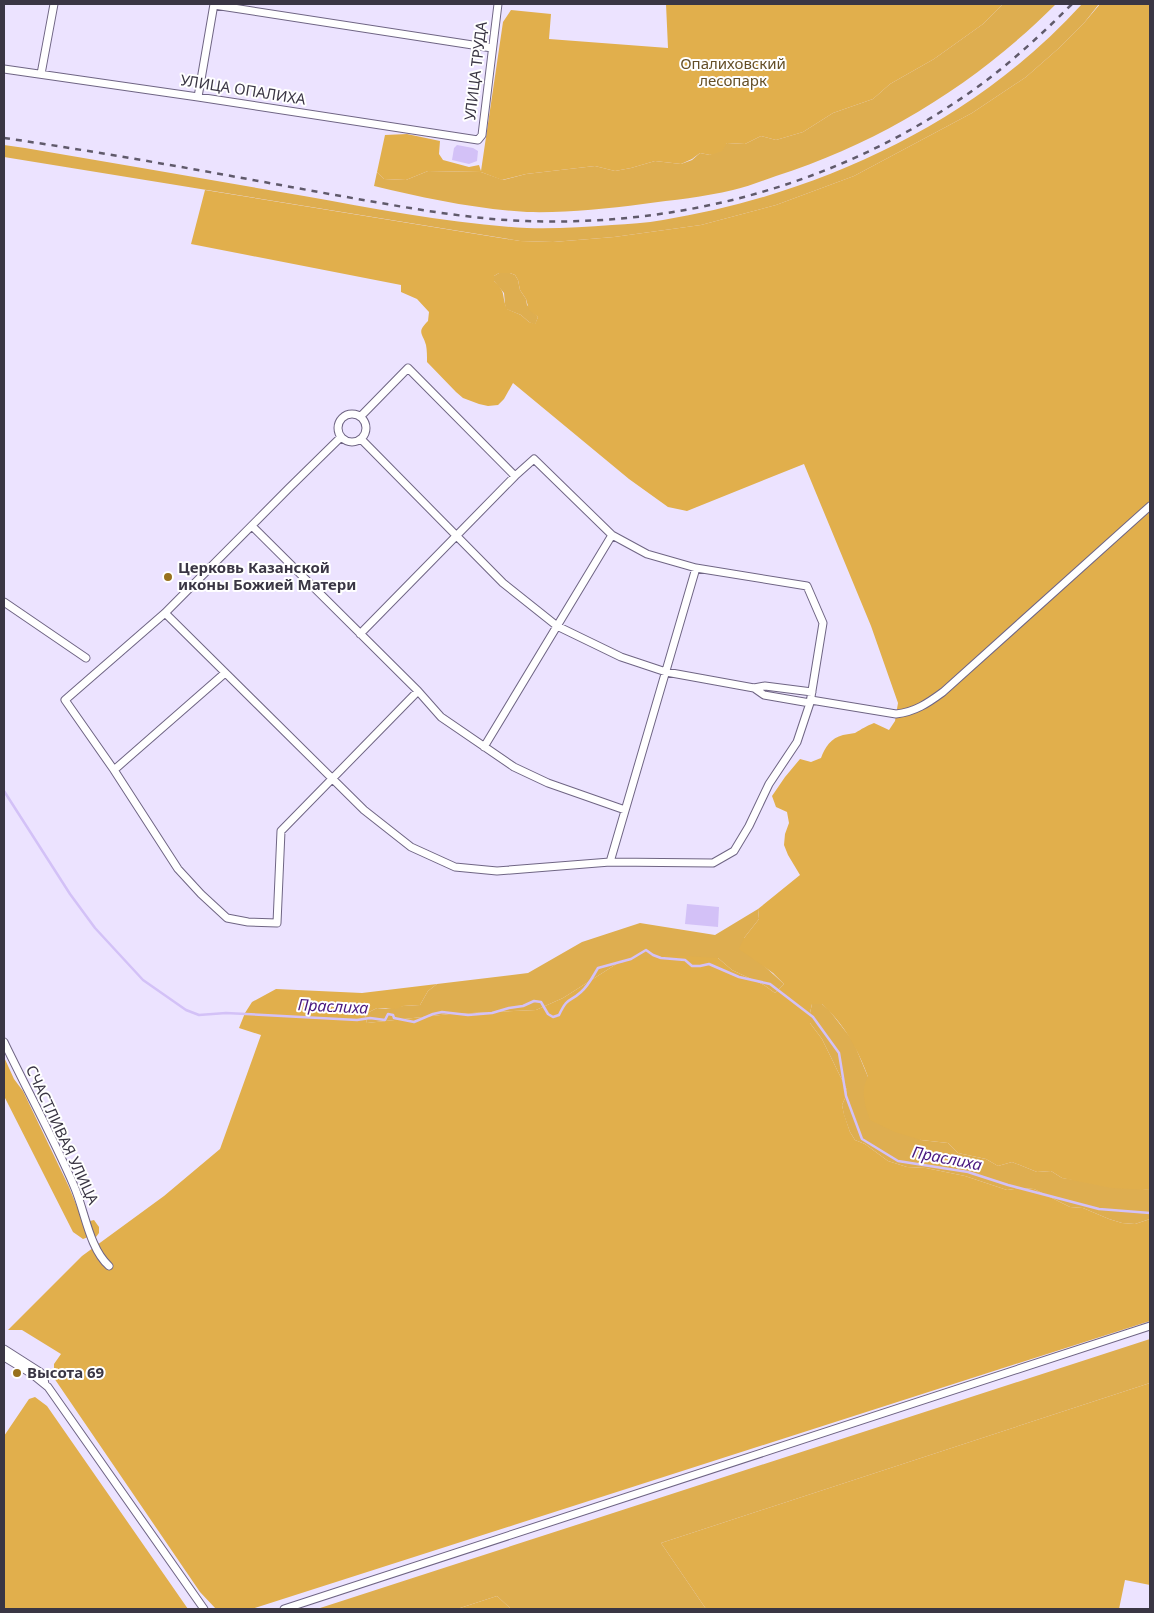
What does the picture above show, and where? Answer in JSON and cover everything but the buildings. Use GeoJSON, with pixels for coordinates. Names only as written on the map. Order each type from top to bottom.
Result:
{"type":"FeatureCollection","features":[{"type":"Feature","properties":{"kind":"street"},"geometry":{"type":"LineString","coordinates":[[41,74],[54,4]]}},
{"type":"Feature","properties":{"kind":"street"},"geometry":{"type":"LineString","coordinates":[[198,97],[214,4],[492,48]]}},
{"type":"Feature","properties":{"kind":"street","name":"УЛИЦА ТРУДА"},"geometry":{"type":"LineString","coordinates":[[478,140],[482,135],[498,4]]}},
{"type":"Feature","properties":{"kind":"street","name":"УЛИЦА ОПАЛИХА"},"geometry":{"type":"LineString","coordinates":[[4,70],[198,97],[478,140]]}},
{"type":"Feature","properties":{"kind":"street"},"geometry":{"type":"LineString","coordinates":[[361,416],[408,368],[515,476]]}},
{"type":"Feature","properties":{"kind":"street"},"geometry":{"type":"LineString","coordinates":[[353,413],[361,416],[366,423],[366,432],[361,439],[354,442],[347,441],[341,437],[338,430],[339,421],[345,415],[353,413]]}},
{"type":"Feature","properties":{"kind":"street"},"geometry":{"type":"LineString","coordinates":[[341,437],[166,613],[66,700],[178,869],[201,894],[227,918],[277,923],[281,831],[418,691]]}},
{"type":"Feature","properties":{"kind":"street"},"geometry":{"type":"LineString","coordinates":[[361,439],[503,583],[557,626],[622,657],[666,672],[754,688],[766,686],[812,692]]}},
{"type":"Feature","properties":{"kind":"street"},"geometry":{"type":"LineString","coordinates":[[166,613],[333,777],[364,810],[410,847],[455,867],[497,871],[610,862],[714,863],[734,851],[749,826],[769,784],[797,742],[811,702],[823,623],[807,586],[696,568],[647,554],[612,535],[534,459],[360,634]]}},
{"type":"Feature","properties":{"kind":"street"},"geometry":{"type":"LineString","coordinates":[[754,688],[764,695],[896,714],[910,712],[943,692],[1150,506]]}},
{"type":"Feature","properties":{"kind":"street"},"geometry":{"type":"LineString","coordinates":[[252,526],[418,691],[441,717],[514,767],[548,783],[625,810]]}},
{"type":"Feature","properties":{"kind":"street"},"geometry":{"type":"LineString","coordinates":[[484,747],[612,535]]}},
{"type":"Feature","properties":{"kind":"street"},"geometry":{"type":"LineString","coordinates":[[610,862],[696,568]]}},
{"type":"Feature","properties":{"kind":"street"},"geometry":{"type":"LineString","coordinates":[[4,602],[86,658]]}},
{"type":"Feature","properties":{"kind":"street"},"geometry":{"type":"LineString","coordinates":[[114,770],[225,672]]}},
{"type":"Feature","properties":{"kind":"street","name":"СЧАСТЛИВАЯ УЛИЦА"},"geometry":{"type":"LineString","coordinates":[[4,1042],[75,1187],[93,1241],[103,1261],[109,1266]]}},
{"type":"Feature","properties":{"kind":"street"},"geometry":{"type":"LineString","coordinates":[[284,1609],[1150,1326]]}},
{"type":"Feature","properties":{"kind":"street"},"geometry":{"type":"LineString","coordinates":[[4,1350],[40,1372],[43,1375],[45,1384]]}},
{"type":"Feature","properties":{"kind":"street"},"geometry":{"type":"LineString","coordinates":[[4,1358],[45,1384],[204,1609]]}},
{"type":"Feature","properties":{"kind":"shaded area"},"geometry":{"type":"Polygon","coordinates":[[[1003,4],[1056,4],[1026,33],[994,59],[926,107],[853,146],[815,162],[744,187],[700,196],[628,206],[527,212],[469,206],[374,186],[377,172],[384,179],[406,180],[428,171],[481,172],[503,180],[526,174],[595,166],[615,171],[655,161],[681,164],[692,160],[700,153],[710,155],[727,143],[745,144],[761,136],[776,140],[803,132],[833,113],[873,99],[890,84],[934,59],[983,24],[1003,4]]]}},
{"type":"Feature","properties":{"kind":"shaded area"},"geometry":{"type":"Polygon","coordinates":[[[1082,4],[1099,4],[1084,23],[1059,48],[1026,77],[972,113],[854,176],[776,205],[701,225],[614,237],[553,242],[520,241],[4,157],[4,145],[415,215],[499,226],[559,228],[657,221],[722,208],[780,192],[836,172],[891,147],[943,118],[993,84],[1039,46],[1082,4]]]}},
{"type":"Feature","properties":{"kind":"shaded area"},"geometry":{"type":"Polygon","coordinates":[[[457,145],[473,148],[478,151],[477,161],[469,164],[452,160],[454,148],[457,145]]]}},
{"type":"Feature","properties":{"kind":"shaded area"},"geometry":{"type":"Polygon","coordinates":[[[499,273],[515,275],[527,305],[538,317],[535,325],[521,315],[506,309],[504,293],[494,281],[494,276],[499,273]]]}},
{"type":"Feature","properties":{"kind":"shaded area"},"geometry":{"type":"Polygon","coordinates":[[[687,904],[719,907],[718,927],[685,924],[687,904]]]}},
{"type":"Feature","properties":{"kind":"shaded area"},"geometry":{"type":"Polygon","coordinates":[[[758,909],[759,919],[744,938],[761,963],[784,984],[775,993],[764,985],[732,970],[718,958],[618,963],[563,998],[536,1010],[450,1014],[367,1023],[365,1014],[377,1008],[386,1009],[420,1005],[428,991],[437,984],[528,973],[582,942],[640,923],[715,935],[758,909]]]}},
{"type":"Feature","properties":{"kind":"shaded area"},"geometry":{"type":"Polygon","coordinates":[[[812,1004],[822,1004],[829,1010],[853,1041],[868,1077],[921,1140],[948,1143],[958,1153],[986,1159],[998,1166],[1012,1162],[1037,1172],[1051,1171],[1062,1178],[1150,1190],[1150,1219],[1135,1224],[1122,1223],[1083,1208],[1070,1207],[1034,1189],[1007,1190],[965,1176],[926,1168],[907,1167],[888,1161],[865,1144],[855,1140],[850,1132],[842,1105],[847,1090],[822,1039],[810,1023],[812,1004]]]}},
{"type":"Feature","properties":{"kind":"shaded area"},"geometry":{"type":"Polygon","coordinates":[[[1150,1339],[1150,1383],[661,1543],[706,1609],[511,1609],[497,1596],[457,1609],[317,1609],[1150,1339]]]}},
{"type":"Feature","properties":{"kind":"green space","name":"Опалиховский лесопарк"},"geometry":{"type":"Polygon","coordinates":[[[666,4],[1003,4],[983,24],[934,59],[890,84],[873,99],[833,113],[803,132],[776,140],[761,136],[745,144],[727,143],[722,151],[710,155],[700,153],[681,164],[655,161],[615,171],[595,166],[526,174],[502,180],[481,172],[428,171],[406,180],[384,179],[377,172],[385,135],[407,134],[440,141],[439,154],[443,160],[469,167],[479,165],[481,171],[503,22],[511,10],[551,14],[549,39],[668,48],[666,4]]]}},
{"type":"Feature","properties":{"kind":"green space"},"geometry":{"type":"Polygon","coordinates":[[[1100,4],[1150,4],[1150,1190],[1112,1188],[1062,1178],[1051,1171],[1037,1172],[1012,1162],[998,1166],[986,1159],[958,1153],[948,1143],[921,1140],[895,1132],[870,1120],[864,1093],[868,1077],[850,1038],[822,1004],[812,1004],[810,1023],[822,1039],[847,1090],[842,1105],[850,1132],[855,1140],[865,1144],[888,1161],[907,1167],[926,1168],[965,1176],[1007,1190],[1034,1189],[1070,1207],[1083,1208],[1122,1223],[1135,1224],[1150,1219],[1150,1321],[252,1609],[216,1609],[200,1592],[54,1378],[54,1364],[61,1354],[22,1330],[8,1330],[82,1256],[164,1196],[220,1149],[261,1035],[239,1028],[252,1002],[276,989],[362,993],[437,984],[428,991],[420,1005],[403,1006],[397,1009],[377,1008],[365,1014],[367,1023],[450,1014],[536,1010],[563,998],[618,963],[668,955],[718,958],[732,970],[764,985],[775,993],[784,984],[773,973],[739,949],[744,938],[759,919],[758,909],[800,875],[784,845],[789,823],[787,812],[776,807],[772,796],[800,759],[811,762],[821,758],[835,738],[855,733],[874,723],[889,730],[895,721],[898,703],[871,626],[804,464],[687,511],[668,507],[629,479],[513,383],[504,399],[498,405],[488,406],[463,398],[427,362],[426,345],[421,331],[428,321],[429,312],[417,299],[401,292],[401,285],[191,244],[205,190],[520,241],[553,242],[614,237],[701,225],[776,205],[854,176],[972,113],[1026,77],[1084,23],[1100,4]],[[499,273],[494,276],[494,281],[502,291],[507,309],[535,324],[538,317],[529,310],[526,299],[520,290],[518,280],[515,275],[499,273]]]}},
{"type":"Feature","properties":{"kind":"green space"},"geometry":{"type":"Polygon","coordinates":[[[4,1057],[14,1079],[23,1091],[69,1187],[82,1219],[86,1222],[94,1220],[99,1227],[99,1233],[96,1237],[91,1236],[83,1239],[73,1232],[4,1096],[4,1057]]]}},
{"type":"Feature","properties":{"kind":"green space"},"geometry":{"type":"Polygon","coordinates":[[[1150,1383],[1150,1585],[1125,1580],[1119,1609],[706,1609],[661,1543],[1150,1383]]]}},
{"type":"Feature","properties":{"kind":"green space"},"geometry":{"type":"Polygon","coordinates":[[[35,1397],[47,1406],[188,1609],[4,1609],[4,1436],[29,1399],[35,1397]]]}},
{"type":"Feature","properties":{"kind":"green space"},"geometry":{"type":"Polygon","coordinates":[[[497,1596],[511,1609],[457,1609],[497,1596]]]}},
{"type":"Feature","properties":{"kind":"waterway","name":"Праслиха"},"geometry":{"type":"LineString","coordinates":[[4,791],[70,894],[95,928],[143,980],[186,1010],[199,1015],[226,1013],[385,1020],[388,1014],[393,1015],[394,1018],[414,1022],[442,1012],[468,1015],[492,1013],[523,1006],[534,1001],[541,1002],[548,1014],[553,1017],[559,1015],[567,1002],[584,989],[598,968],[631,959],[646,950],[661,958],[685,960],[692,966],[709,964],[739,977],[770,984],[813,1017],[839,1053],[846,1096],[862,1139],[898,1161],[968,1172],[1008,1185],[1099,1209],[1150,1213]]}},
{"type":"Feature","properties":{"kind":"railway"},"geometry":{"type":"LineString","coordinates":[[4,138],[455,215],[527,221],[588,221],[650,215],[710,205],[769,190],[827,170],[882,145],[936,115],[987,80],[1031,44],[1072,4]]}},
{"type":"Feature","properties":{"kind":"place","name":"Церковь Казанской иконы Божией Матери"},"geometry":{"type":"Point","coordinates":[168,577]}},
{"type":"Feature","properties":{"kind":"place","name":"Высота 69"},"geometry":{"type":"Point","coordinates":[17,1373]}}]}
